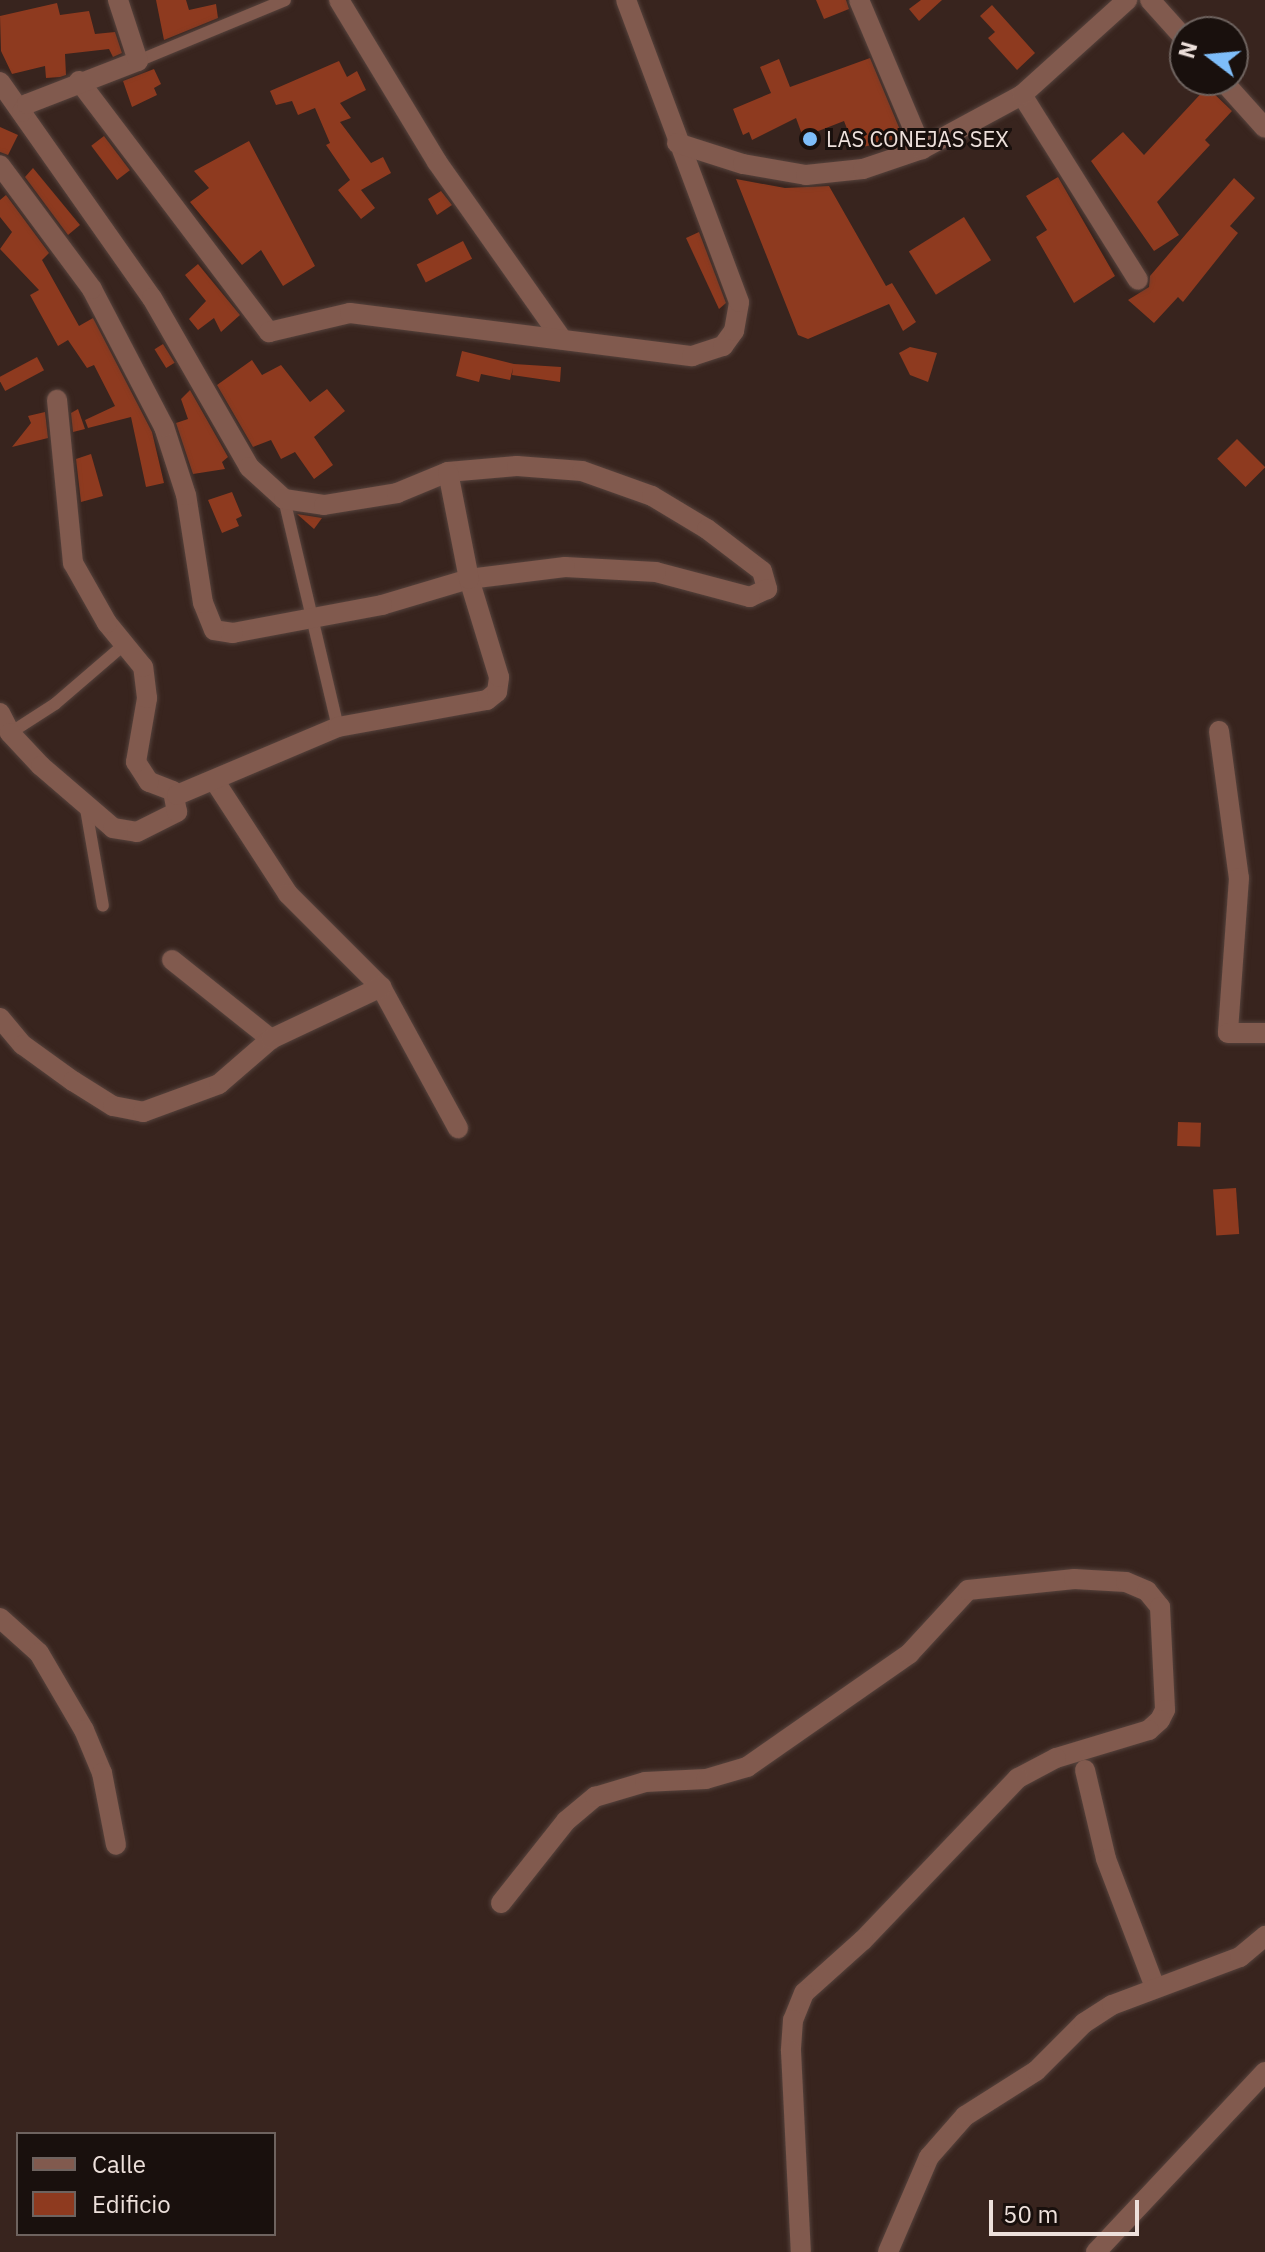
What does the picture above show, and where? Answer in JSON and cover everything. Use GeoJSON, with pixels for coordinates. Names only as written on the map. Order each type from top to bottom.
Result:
{"type":"FeatureCollection","features":[{"type":"Feature","properties":{"kind":"street"},"geometry":{"type":"LineString","coordinates":[[22,112],[27,104],[79,81],[138,61],[118,0]]}},
{"type":"Feature","properties":{"kind":"street"},"geometry":{"type":"LineString","coordinates":[[339,0],[437,162],[562,339]]}},
{"type":"Feature","properties":{"kind":"street"},"geometry":{"type":"LineString","coordinates":[[79,81],[269,332],[350,313],[692,356],[723,346],[734,331],[739,302],[730,271],[677,143],[626,0]]}},
{"type":"Feature","properties":{"kind":"street"},"geometry":{"type":"LineString","coordinates":[[859,0],[922,149]]}},
{"type":"Feature","properties":{"kind":"street"},"geometry":{"type":"LineString","coordinates":[[677,143],[743,164],[806,175],[863,169],[922,149],[1022,95],[1127,0]]}},
{"type":"Feature","properties":{"kind":"street"},"geometry":{"type":"LineString","coordinates":[[1150,0],[1169,21]]}},
{"type":"Feature","properties":{"kind":"street"},"geometry":{"type":"LineString","coordinates":[[0,82],[152,298],[249,467],[284,499],[324,505],[383,496],[448,472],[539,466],[603,476],[652,496],[707,529],[762,571],[768,583],[764,593],[750,597],[623,568],[565,567],[469,579],[382,605],[310,615],[233,633],[214,630],[203,603],[186,495],[164,427],[92,289],[0,165]]}},
{"type":"Feature","properties":{"kind":"street"},"geometry":{"type":"LineString","coordinates":[[1022,95],[1138,280]]}},
{"type":"Feature","properties":{"kind":"street"},"geometry":{"type":"LineString","coordinates":[[1236,96],[1265,128]]}},
{"type":"Feature","properties":{"kind":"street"},"geometry":{"type":"LineString","coordinates":[[57,400],[73,563],[107,623],[138,658],[147,688],[138,770],[149,782],[177,795],[216,783],[338,727],[493,697],[499,677],[469,579],[448,472]]}},
{"type":"Feature","properties":{"kind":"street"},"geometry":{"type":"LineString","coordinates":[[0,713],[10,733],[86,809],[113,828],[137,832],[173,816],[177,795]]}},
{"type":"Feature","properties":{"kind":"street"},"geometry":{"type":"LineString","coordinates":[[1219,731],[1239,878],[1228,1033],[1265,1033]]}},
{"type":"Feature","properties":{"kind":"street"},"geometry":{"type":"LineString","coordinates":[[216,783],[288,894],[381,987],[458,1128]]}},
{"type":"Feature","properties":{"kind":"street"},"geometry":{"type":"LineString","coordinates":[[172,960],[271,1039]]}},
{"type":"Feature","properties":{"kind":"street"},"geometry":{"type":"LineString","coordinates":[[0,1018],[37,1057],[105,1102],[131,1111],[156,1109],[219,1084],[271,1039],[381,987]]}},
{"type":"Feature","properties":{"kind":"street"},"geometry":{"type":"LineString","coordinates":[[501,1903],[566,1821],[595,1797],[645,1782],[706,1779],[747,1767],[909,1654],[968,1590],[1074,1579],[1126,1582],[1147,1591],[1160,1607],[1165,1710],[1160,1720],[1149,1730],[1056,1758],[1018,1778],[863,1940],[804,1993],[793,2020],[791,2051],[801,2252]]}},
{"type":"Feature","properties":{"kind":"street"},"geometry":{"type":"LineString","coordinates":[[0,1618],[39,1653],[84,1730],[102,1773],[116,1845]]}},
{"type":"Feature","properties":{"kind":"street"},"geometry":{"type":"LineString","coordinates":[[1085,1770],[1106,1859],[1155,1987]]}},
{"type":"Feature","properties":{"kind":"street"},"geometry":{"type":"LineString","coordinates":[[888,2252],[904,2206],[929,2157],[965,2116],[1036,2071],[1084,2023],[1155,1987],[1240,1957],[1265,1936]]}},
{"type":"Feature","properties":{"kind":"street"},"geometry":{"type":"LineString","coordinates":[[1096,2252],[1265,2072]]}},
{"type":"Feature","properties":{"kind":"lane"},"geometry":{"type":"LineString","coordinates":[[138,61],[285,0]]}},
{"type":"Feature","properties":{"kind":"lane"},"geometry":{"type":"LineString","coordinates":[[284,499],[338,727]]}},
{"type":"Feature","properties":{"kind":"lane"},"geometry":{"type":"LineString","coordinates":[[10,733],[55,704],[126,643]]}},
{"type":"Feature","properties":{"kind":"lane"},"geometry":{"type":"LineString","coordinates":[[86,809],[103,906]]}},
{"type":"Feature","properties":{"kind":"building"},"geometry":{"type":"Polygon","coordinates":[[[156,0],[186,0],[189,10],[216,4],[218,18],[164,40],[156,0]]]}},
{"type":"Feature","properties":{"kind":"building"},"geometry":{"type":"Polygon","coordinates":[[[816,0],[846,0],[849,9],[824,19],[816,0]]]}},
{"type":"Feature","properties":{"kind":"building"},"geometry":{"type":"Polygon","coordinates":[[[921,0],[942,0],[919,21],[909,9],[921,0]]]}},
{"type":"Feature","properties":{"kind":"building"},"geometry":{"type":"Polygon","coordinates":[[[57,3],[60,15],[89,11],[95,34],[115,32],[122,53],[113,57],[109,49],[65,54],[66,75],[60,77],[46,78],[45,66],[12,74],[1,51],[0,16],[57,3]]]}},
{"type":"Feature","properties":{"kind":"building"},"geometry":{"type":"Polygon","coordinates":[[[992,5],[1035,53],[1017,70],[988,38],[995,32],[980,16],[992,5]]]}},
{"type":"Feature","properties":{"kind":"building"},"geometry":{"type":"Polygon","coordinates":[[[870,58],[903,137],[855,149],[844,121],[803,137],[796,118],[752,140],[749,132],[743,135],[733,109],[771,93],[760,67],[779,59],[790,87],[870,58]]]}},
{"type":"Feature","properties":{"kind":"building"},"geometry":{"type":"Polygon","coordinates":[[[339,61],[347,77],[357,71],[366,90],[340,103],[351,118],[340,122],[371,163],[383,157],[391,173],[361,190],[375,208],[361,219],[338,190],[350,180],[326,145],[330,143],[315,108],[298,115],[292,101],[276,105],[270,91],[339,61]]]}},
{"type":"Feature","properties":{"kind":"building"},"geometry":{"type":"Polygon","coordinates":[[[154,69],[161,84],[154,88],[157,95],[132,107],[123,81],[154,69]]]}},
{"type":"Feature","properties":{"kind":"building"},"geometry":{"type":"Polygon","coordinates":[[[1199,96],[1216,96],[1232,111],[1205,140],[1210,145],[1157,202],[1179,235],[1154,251],[1091,161],[1123,132],[1144,155],[1199,96]]]}},
{"type":"Feature","properties":{"kind":"building"},"geometry":{"type":"Polygon","coordinates":[[[0,127],[18,135],[8,155],[0,152],[0,127]]]}},
{"type":"Feature","properties":{"kind":"building"},"geometry":{"type":"Polygon","coordinates":[[[104,136],[130,170],[117,180],[91,146],[104,136]]]}},
{"type":"Feature","properties":{"kind":"building"},"geometry":{"type":"Polygon","coordinates":[[[249,141],[315,266],[283,286],[261,250],[242,265],[190,202],[209,188],[194,171],[249,141]]]}},
{"type":"Feature","properties":{"kind":"building"},"geometry":{"type":"Polygon","coordinates":[[[33,168],[80,225],[68,235],[25,177],[33,168]]]}},
{"type":"Feature","properties":{"kind":"building"},"geometry":{"type":"Polygon","coordinates":[[[1058,177],[1115,276],[1074,303],[1036,237],[1047,230],[1026,196],[1058,177]]]}},
{"type":"Feature","properties":{"kind":"building"},"geometry":{"type":"Polygon","coordinates":[[[1234,178],[1255,198],[1230,226],[1238,233],[1183,302],[1178,297],[1154,323],[1128,300],[1149,287],[1150,276],[1234,178]]]}},
{"type":"Feature","properties":{"kind":"building"},"geometry":{"type":"Polygon","coordinates":[[[736,179],[785,188],[829,186],[886,286],[892,283],[916,322],[903,331],[889,304],[808,339],[798,335],[736,179]]]}},
{"type":"Feature","properties":{"kind":"building"},"geometry":{"type":"Polygon","coordinates":[[[441,191],[452,205],[437,215],[428,199],[441,191]]]}},
{"type":"Feature","properties":{"kind":"building"},"geometry":{"type":"Polygon","coordinates":[[[6,195],[49,253],[42,260],[79,326],[93,318],[152,432],[164,483],[146,487],[131,417],[88,428],[85,420],[115,406],[94,365],[87,368],[68,340],[58,346],[30,295],[39,290],[0,249],[12,232],[0,217],[0,200],[6,195]]]}},
{"type":"Feature","properties":{"kind":"building"},"geometry":{"type":"Polygon","coordinates":[[[964,217],[991,260],[936,295],[909,251],[964,217]]]}},
{"type":"Feature","properties":{"kind":"building"},"geometry":{"type":"Polygon","coordinates":[[[699,232],[726,303],[719,309],[686,238],[699,232]]]}},
{"type":"Feature","properties":{"kind":"building"},"geometry":{"type":"Polygon","coordinates":[[[463,241],[472,259],[426,282],[417,265],[463,241]]]}},
{"type":"Feature","properties":{"kind":"building"},"geometry":{"type":"Polygon","coordinates":[[[198,264],[240,315],[221,332],[214,318],[198,330],[189,319],[206,301],[185,275],[198,264]]]}},
{"type":"Feature","properties":{"kind":"building"},"geometry":{"type":"Polygon","coordinates":[[[163,344],[175,363],[166,368],[155,349],[163,344]]]}},
{"type":"Feature","properties":{"kind":"building"},"geometry":{"type":"Polygon","coordinates":[[[910,347],[937,353],[928,382],[910,375],[899,353],[910,347]]]}},
{"type":"Feature","properties":{"kind":"building"},"geometry":{"type":"Polygon","coordinates":[[[462,351],[514,364],[561,367],[560,382],[512,375],[513,368],[510,380],[481,374],[479,382],[456,376],[462,351]]]}},
{"type":"Feature","properties":{"kind":"building"},"geometry":{"type":"Polygon","coordinates":[[[37,357],[44,370],[5,391],[0,377],[37,357]]]}},
{"type":"Feature","properties":{"kind":"building"},"geometry":{"type":"Polygon","coordinates":[[[252,360],[262,375],[281,365],[310,402],[327,389],[345,411],[314,437],[333,465],[314,479],[295,452],[281,459],[271,440],[253,447],[217,385],[252,360]]]}},
{"type":"Feature","properties":{"kind":"building"},"geometry":{"type":"Polygon","coordinates":[[[190,390],[228,457],[222,462],[225,469],[193,474],[176,423],[188,419],[181,399],[190,390]]]}},
{"type":"Feature","properties":{"kind":"building"},"geometry":{"type":"Polygon","coordinates":[[[78,409],[85,429],[73,432],[71,413],[78,409]]]}},
{"type":"Feature","properties":{"kind":"building"},"geometry":{"type":"Polygon","coordinates":[[[45,412],[48,438],[12,447],[31,423],[28,416],[45,412]]]}},
{"type":"Feature","properties":{"kind":"building"},"geometry":{"type":"Polygon","coordinates":[[[1237,439],[1265,467],[1245,487],[1217,459],[1237,439]]]}},
{"type":"Feature","properties":{"kind":"building"},"geometry":{"type":"Polygon","coordinates":[[[91,454],[103,496],[81,502],[76,459],[91,454]]]}},
{"type":"Feature","properties":{"kind":"building"},"geometry":{"type":"Polygon","coordinates":[[[232,492],[242,516],[236,519],[239,526],[222,533],[208,500],[232,492]]]}},
{"type":"Feature","properties":{"kind":"building"},"geometry":{"type":"Polygon","coordinates":[[[297,514],[322,518],[314,529],[297,514]]]}},
{"type":"Feature","properties":{"kind":"building"},"geometry":{"type":"Polygon","coordinates":[[[1178,1122],[1201,1123],[1200,1147],[1177,1146],[1178,1122]]]}},
{"type":"Feature","properties":{"kind":"building"},"geometry":{"type":"Polygon","coordinates":[[[1236,1188],[1239,1234],[1216,1235],[1213,1190],[1236,1188]]]}},
{"type":"Feature","properties":{"kind":"place","name":"LAS CONEJAS SEX"},"geometry":{"type":"Point","coordinates":[810,139]}}]}
